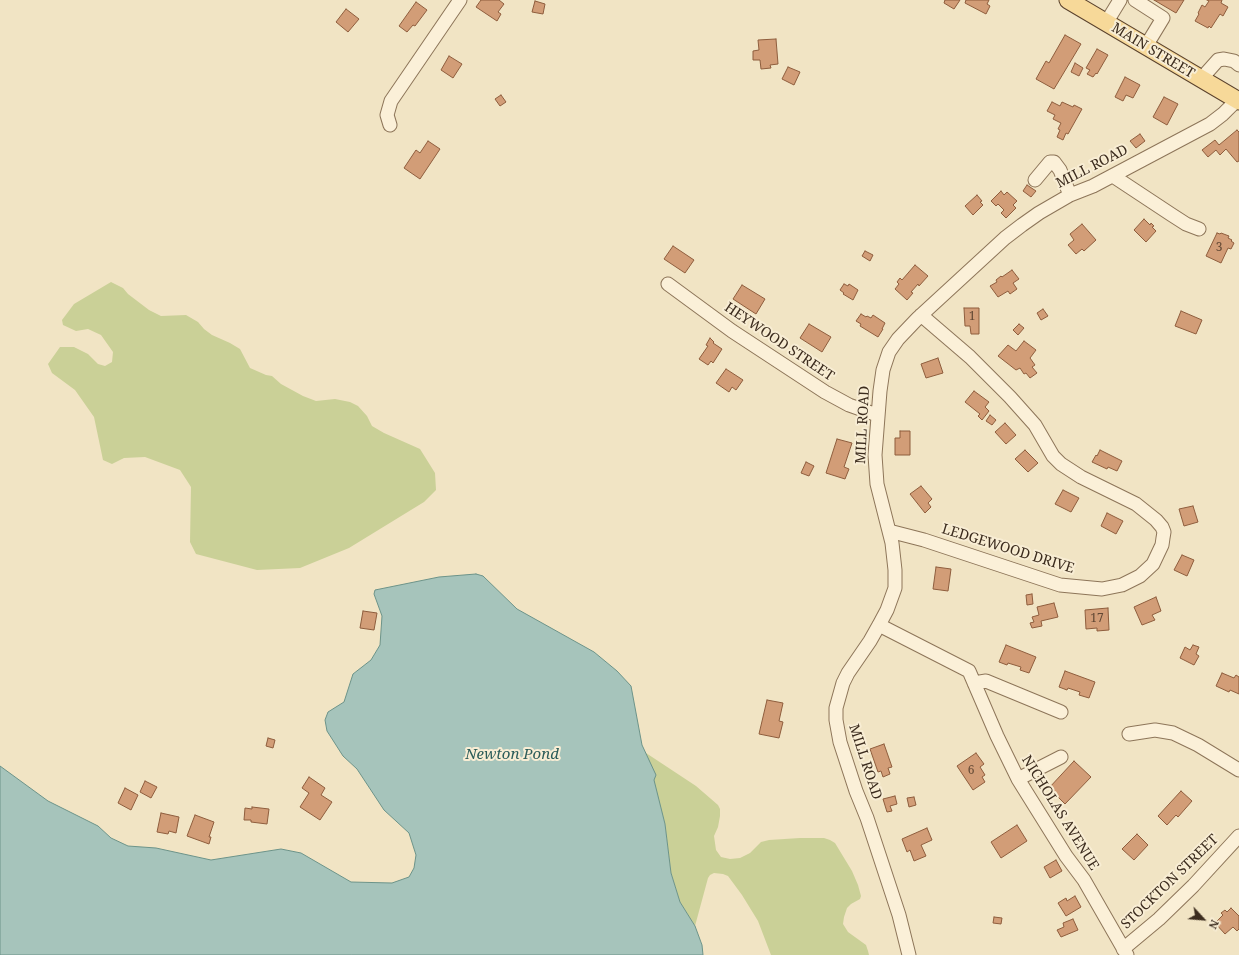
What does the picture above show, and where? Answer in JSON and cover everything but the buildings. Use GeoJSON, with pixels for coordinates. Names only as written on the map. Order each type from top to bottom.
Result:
{"type":"FeatureCollection","features":[{"type":"Feature","properties":{"kind":"main road","name":"MAIN STREET"},"geometry":{"type":"LineString","coordinates":[[1068,0],[1238,100]]}},
{"type":"Feature","properties":{"kind":"street"},"geometry":{"type":"LineString","coordinates":[[390,125],[387,115],[391,101],[460,0]]}},
{"type":"Feature","properties":{"kind":"street"},"geometry":{"type":"LineString","coordinates":[[1106,23],[1120,0]]}},
{"type":"Feature","properties":{"kind":"street"},"geometry":{"type":"LineString","coordinates":[[1134,0],[1163,18],[1146,46]]}},
{"type":"Feature","properties":{"kind":"street"},"geometry":{"type":"LineString","coordinates":[[1201,79],[1218,60],[1224,59],[1234,61],[1239,65]]}},
{"type":"Feature","properties":{"kind":"street","name":"MILL ROAD"},"geometry":{"type":"LineString","coordinates":[[909,955],[899,915],[840,742],[836,720],[836,708],[843,683],[879,625],[887,610],[895,588],[895,570],[889,531],[877,484],[875,455],[877,415],[883,370],[889,352],[898,339],[920,315],[1005,238],[1040,213],[1070,195],[1093,186],[1210,124],[1238,100]]}},
{"type":"Feature","properties":{"kind":"street"},"geometry":{"type":"LineString","coordinates":[[1035,180],[1050,162],[1054,162],[1060,170],[1070,195]]}},
{"type":"Feature","properties":{"kind":"street"},"geometry":{"type":"LineString","coordinates":[[1112,176],[1172,216],[1199,229]]}},
{"type":"Feature","properties":{"kind":"street","name":"HEYWOOD STREET"},"geometry":{"type":"LineString","coordinates":[[668,284],[732,331],[825,392],[848,405],[877,415]]}},
{"type":"Feature","properties":{"kind":"street","name":"LEDGEWOOD DRIVE"},"geometry":{"type":"LineString","coordinates":[[889,531],[930,542],[1060,585],[1102,589],[1122,585],[1140,576],[1153,564],[1164,538],[1162,527],[1156,520],[1136,504],[1081,477],[1061,464],[1053,456],[1035,425],[1010,397],[970,357],[920,315]]}},
{"type":"Feature","properties":{"kind":"street","name":"NICHOLAS AVENUE"},"geometry":{"type":"LineString","coordinates":[[879,625],[969,671],[997,736],[1018,779],[1066,856],[1084,880],[1125,952]]}},
{"type":"Feature","properties":{"kind":"street"},"geometry":{"type":"LineString","coordinates":[[974,683],[986,681],[1061,712]]}},
{"type":"Feature","properties":{"kind":"street"},"geometry":{"type":"LineString","coordinates":[[1129,734],[1155,730],[1173,733],[1198,745],[1239,770]]}},
{"type":"Feature","properties":{"kind":"street"},"geometry":{"type":"LineString","coordinates":[[1018,779],[1061,757]]}},
{"type":"Feature","properties":{"kind":"street","name":"STOCKTON STREET"},"geometry":{"type":"LineString","coordinates":[[1125,952],[1193,886],[1239,836]]}},
{"type":"Feature","properties":{"kind":"green space"},"geometry":{"type":"Polygon","coordinates":[[[111,282],[123,288],[128,294],[149,310],[161,316],[186,315],[198,322],[212,335],[240,349],[250,368],[272,376],[281,384],[303,396],[316,401],[335,399],[350,402],[358,406],[367,416],[372,426],[420,449],[435,473],[436,490],[424,502],[349,548],[300,568],[257,570],[196,554],[190,542],[191,487],[180,470],[145,457],[124,458],[112,464],[103,460],[94,417],[75,390],[52,373],[48,364],[60,347],[74,347],[88,354],[98,364],[105,366],[112,362],[113,352],[101,335],[88,329],[76,331],[63,325],[62,320],[74,304],[111,282]]]}},
{"type":"Feature","properties":{"kind":"green space"},"geometry":{"type":"Polygon","coordinates":[[[646,753],[696,786],[718,805],[720,809],[720,816],[718,827],[714,836],[716,850],[721,857],[730,859],[740,858],[750,853],[761,842],[769,840],[824,838],[835,843],[852,871],[861,896],[860,899],[847,908],[843,924],[848,932],[866,945],[869,955],[771,955],[758,921],[728,876],[723,874],[714,873],[708,878],[695,926],[680,902],[671,873],[665,824],[646,753]]]}},
{"type":"Feature","properties":{"kind":"water","name":"Newton Pond"},"geometry":{"type":"Polygon","coordinates":[[[476,574],[483,576],[517,609],[594,652],[617,671],[631,686],[642,745],[656,775],[654,780],[665,824],[671,873],[680,902],[695,926],[702,945],[703,955],[0,955],[0,766],[48,801],[98,826],[111,838],[128,846],[156,848],[211,860],[281,849],[301,853],[351,882],[392,883],[409,877],[414,868],[416,855],[409,833],[384,810],[357,769],[343,756],[327,731],[325,720],[328,712],[344,702],[353,674],[371,660],[380,645],[382,616],[374,594],[375,590],[439,577],[476,574]]]}}]}
